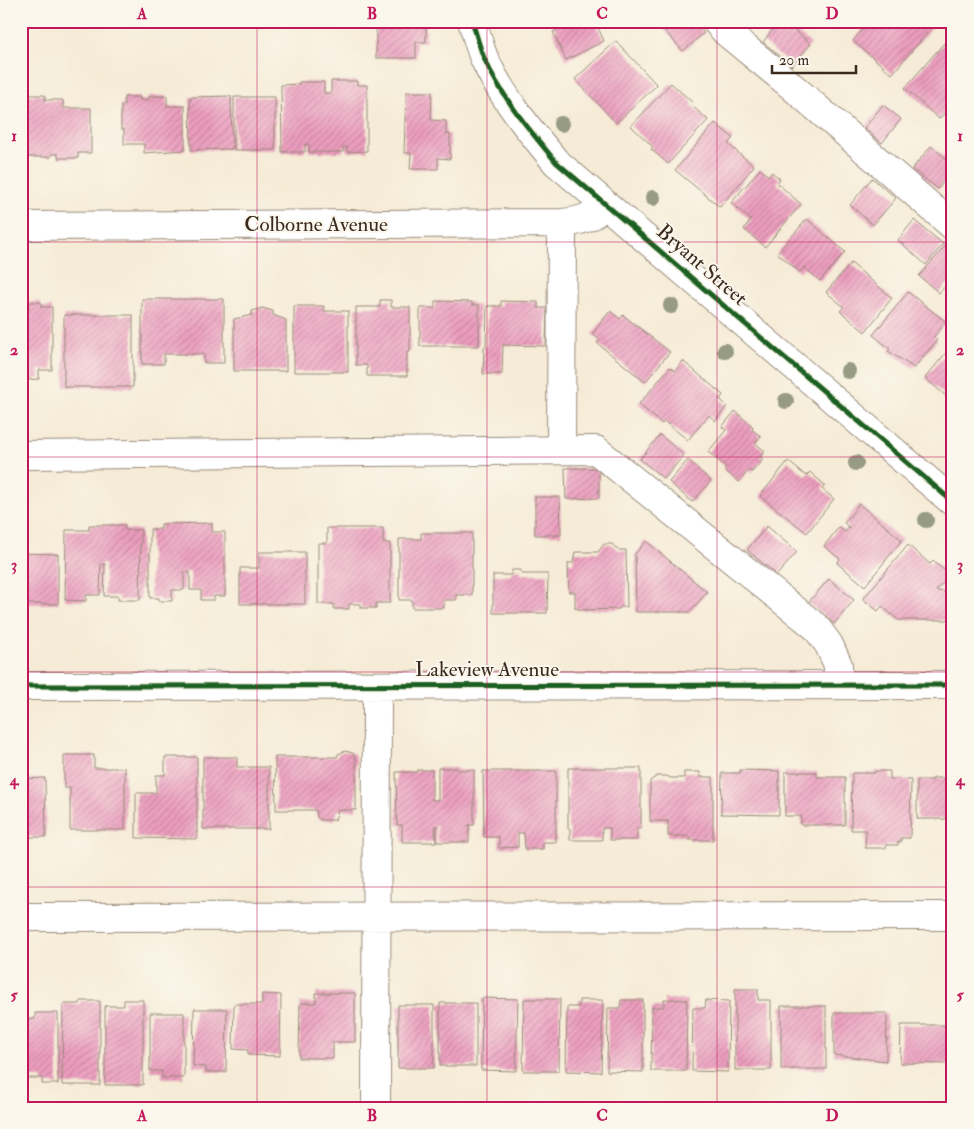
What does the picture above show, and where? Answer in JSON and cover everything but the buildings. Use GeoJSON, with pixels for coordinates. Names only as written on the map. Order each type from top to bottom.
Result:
{"type":"FeatureCollection","features":[{"type":"Feature","properties":{"kind":"street","name":"Bryant Street"},"geometry":{"type":"LineString","coordinates":[[472,21],[484,58],[525,125],[556,162],[953,502]]}},
{"type":"Feature","properties":{"kind":"street"},"geometry":{"type":"LineString","coordinates":[[716,21],[727,33],[788,83],[953,226]]}},
{"type":"Feature","properties":{"kind":"street","name":"Colborne Avenue"},"geometry":{"type":"LineString","coordinates":[[21,226],[562,223],[594,216],[605,205]]}},
{"type":"Feature","properties":{"kind":"street"},"geometry":{"type":"LineString","coordinates":[[561,450],[562,223]]}},
{"type":"Feature","properties":{"kind":"street"},"geometry":{"type":"LineString","coordinates":[[21,455],[596,450],[816,627],[829,645],[838,665],[838,685]]}},
{"type":"Feature","properties":{"kind":"street","name":"Lakeview Avenue"},"geometry":{"type":"LineString","coordinates":[[21,686],[953,685]]}},
{"type":"Feature","properties":{"kind":"street"},"geometry":{"type":"LineString","coordinates":[[376,1108],[377,686]]}},
{"type":"Feature","properties":{"kind":"street"},"geometry":{"type":"LineString","coordinates":[[21,917],[953,916]]}},
{"type":"Feature","properties":{"kind":"cycle path"},"geometry":{"type":"LineString","coordinates":[[472,21],[484,58],[499,86],[526,125],[556,162],[953,502]]}},
{"type":"Feature","properties":{"kind":"cycle path"},"geometry":{"type":"LineString","coordinates":[[21,686],[953,685]]}}]}
